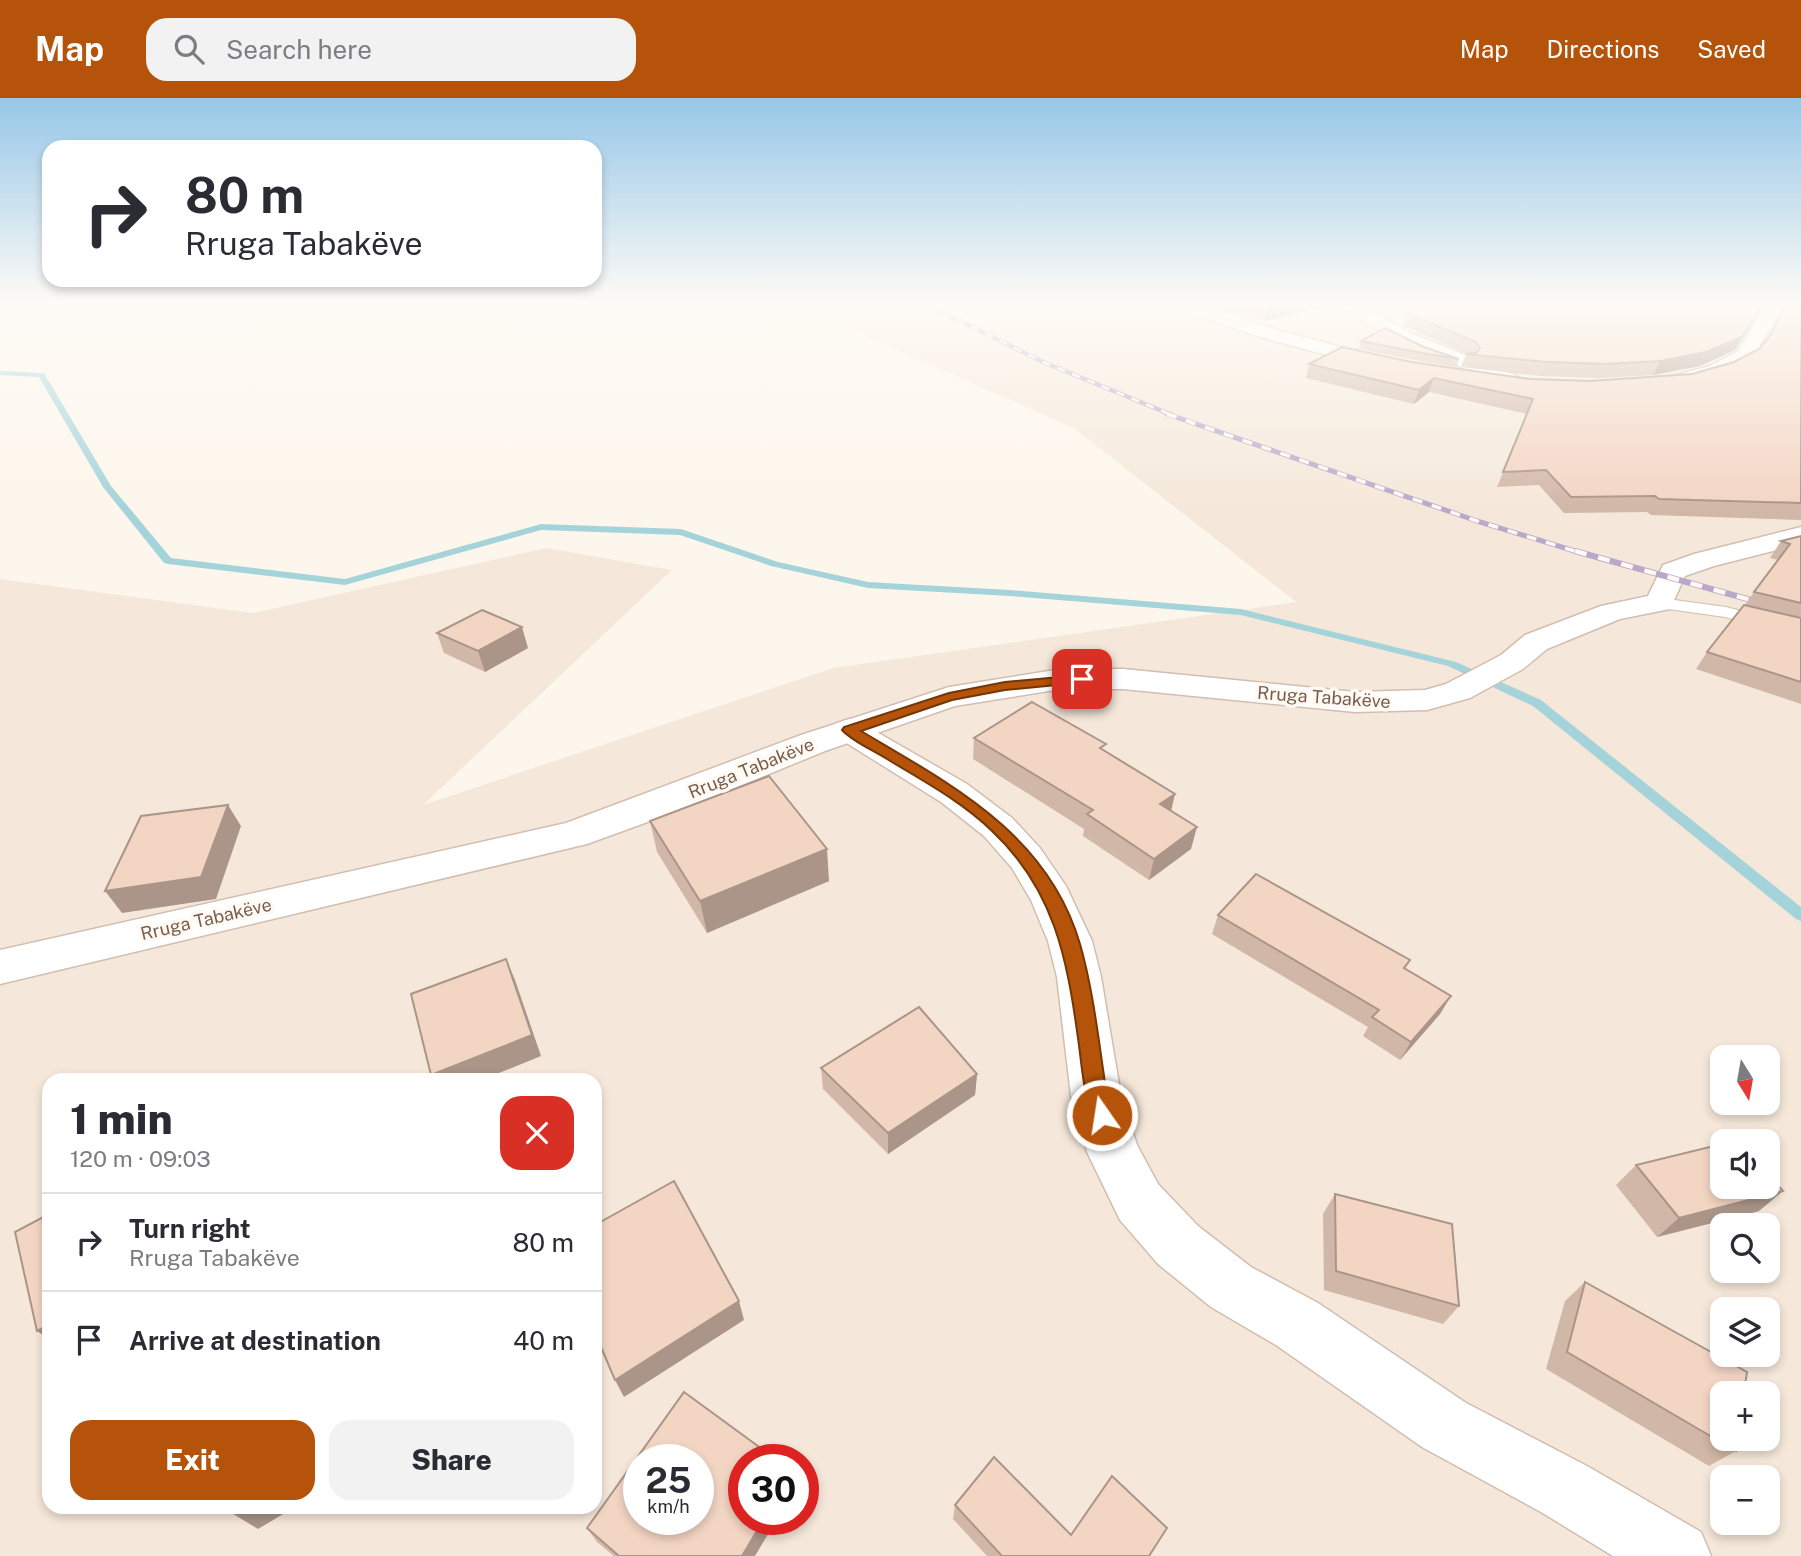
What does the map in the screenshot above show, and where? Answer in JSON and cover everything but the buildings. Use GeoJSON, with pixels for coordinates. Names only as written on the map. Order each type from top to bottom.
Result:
{"type":"FeatureCollection","features":[{"type":"Feature","properties":{"kind":"street"},"geometry":{"type":"LineString","coordinates":[[1443,373],[1534,383]]}},
{"type":"Feature","properties":{"kind":"street"},"geometry":{"type":"LineString","coordinates":[[1493,373],[1510,380]]}},
{"type":"Feature","properties":{"kind":"street"},"geometry":{"type":"LineString","coordinates":[[1657,384],[1704,373]]}},
{"type":"Feature","properties":{"kind":"street"},"geometry":{"type":"LineString","coordinates":[[1660,603],[1672,571],[1696,561],[1767,547],[1801,535]]}},
{"type":"Feature","properties":{"kind":"street","name":"Rruga Tabakëve"},"geometry":{"type":"LineString","coordinates":[[0,967],[573,835],[849,730],[949,697],[1061,679],[1123,679],[1355,702],[1427,700],[1467,687],[1512,662],[1536,642],[1612,612],[1660,603]]}},
{"type":"Feature","properties":{"kind":"street"},"geometry":{"type":"LineString","coordinates":[[849,730],[954,793],[998,827],[1032,867],[1051,898],[1070,941],[1079,976],[1096,1096],[1113,1152],[1139,1202],[1178,1245],[1230,1287],[1297,1324],[1444,1425],[1564,1489],[1677,1556]]}},
{"type":"Feature","properties":{"kind":"lane"},"geometry":{"type":"LineString","coordinates":[[1660,603],[1726,612],[1801,632]]}},
{"type":"Feature","properties":{"kind":"shaded area"},"geometry":{"type":"Polygon","coordinates":[[[949,373],[1801,373],[1801,1556],[0,1556],[0,579],[253,613],[547,548],[672,570],[423,805],[833,668],[1296,602],[1074,428],[949,373]]]}},
{"type":"Feature","properties":{"kind":"waterway"},"geometry":{"type":"LineString","coordinates":[[1,373],[41,375],[107,487],[168,561],[345,582],[541,527],[681,532],[775,564],[868,585],[1010,593],[1241,612],[1452,664],[1537,703],[1801,915]]}},
{"type":"Feature","properties":{"kind":"railway"},"geometry":{"type":"LineString","coordinates":[[1070,373],[1172,415]]}},
{"type":"Feature","properties":{"kind":"railway"},"geometry":{"type":"LineString","coordinates":[[1167,414],[1477,521],[1581,553]]}},
{"type":"Feature","properties":{"kind":"railway"},"geometry":{"type":"LineString","coordinates":[[1575,551],[1801,614]]}},
{"type":"Feature","properties":{"kind":"route"},"geometry":{"type":"LineString","coordinates":[[1082,679],[1005,686],[949,697],[849,730],[954,793],[998,827],[1026,858],[1051,898],[1070,941],[1079,976],[1096,1096],[1102,1115]]}}]}
